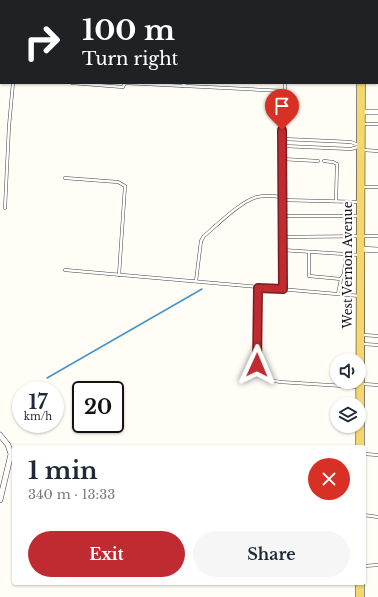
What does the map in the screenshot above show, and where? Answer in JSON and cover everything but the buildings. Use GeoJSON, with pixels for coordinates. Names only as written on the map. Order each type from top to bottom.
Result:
{"type":"FeatureCollection","features":[{"type":"Feature","properties":{"kind":"main road","name":"West Vernon Avenue"},"geometry":{"type":"LineString","coordinates":[[360,353],[361,84]]}},
{"type":"Feature","properties":{"kind":"main road","name":"West Vernon Avenue"},"geometry":{"type":"LineString","coordinates":[[360,389],[360,445]]}},
{"type":"Feature","properties":{"kind":"main road"},"geometry":{"type":"LineString","coordinates":[[360,585],[360,597]]}},
{"type":"Feature","properties":{"kind":"street"},"geometry":{"type":"LineString","coordinates":[[361,112],[378,112]]}},
{"type":"Feature","properties":{"kind":"street"},"geometry":{"type":"LineString","coordinates":[[360,252],[378,250]]}},
{"type":"Feature","properties":{"kind":"street"},"geometry":{"type":"LineString","coordinates":[[0,435],[8,445],[11,454],[0,500]]}},
{"type":"Feature","properties":{"kind":"lane"},"geometry":{"type":"LineString","coordinates":[[5,208],[9,126],[13,84]]}},
{"type":"Feature","properties":{"kind":"lane"},"geometry":{"type":"LineString","coordinates":[[85,84],[123,87],[124,84]]}},
{"type":"Feature","properties":{"kind":"lane"},"geometry":{"type":"LineString","coordinates":[[144,84],[284,91]]}},
{"type":"Feature","properties":{"kind":"lane"},"geometry":{"type":"LineString","coordinates":[[283,289],[282,143],[285,84]]}},
{"type":"Feature","properties":{"kind":"lane"},"geometry":{"type":"LineString","coordinates":[[361,124],[378,124]]}},
{"type":"Feature","properties":{"kind":"lane"},"geometry":{"type":"LineString","coordinates":[[282,143],[284,139],[351,142],[361,148]]}},
{"type":"Feature","properties":{"kind":"lane"},"geometry":{"type":"LineString","coordinates":[[282,143],[284,146],[325,149],[361,148],[378,151]]}},
{"type":"Feature","properties":{"kind":"lane"},"geometry":{"type":"LineString","coordinates":[[282,159],[318,161]]}},
{"type":"Feature","properties":{"kind":"lane"},"geometry":{"type":"LineString","coordinates":[[324,161],[337,164],[336,201]]}},
{"type":"Feature","properties":{"kind":"lane"},"geometry":{"type":"LineString","coordinates":[[65,178],[118,182],[125,186],[119,275]]}},
{"type":"Feature","properties":{"kind":"lane"},"geometry":{"type":"LineString","coordinates":[[360,187],[378,187]]}},
{"type":"Feature","properties":{"kind":"lane"},"geometry":{"type":"LineString","coordinates":[[196,281],[200,246],[204,236],[244,203],[253,198],[262,196],[360,202]]}},
{"type":"Feature","properties":{"kind":"lane"},"geometry":{"type":"LineString","coordinates":[[282,216],[360,216]]}},
{"type":"Feature","properties":{"kind":"lane"},"geometry":{"type":"LineString","coordinates":[[282,237],[378,236]]}},
{"type":"Feature","properties":{"kind":"lane"},"geometry":{"type":"LineString","coordinates":[[282,250],[346,254],[360,252]]}},
{"type":"Feature","properties":{"kind":"lane"},"geometry":{"type":"LineString","coordinates":[[309,252],[309,276],[341,279]]}},
{"type":"Feature","properties":{"kind":"lane"},"geometry":{"type":"LineString","coordinates":[[338,294],[341,279],[344,274],[346,254]]}},
{"type":"Feature","properties":{"kind":"lane"},"geometry":{"type":"LineString","coordinates":[[65,270],[360,296]]}},
{"type":"Feature","properties":{"kind":"lane"},"geometry":{"type":"LineString","coordinates":[[258,288],[257,365],[261,374],[269,380],[280,382],[330,384]]}},
{"type":"Feature","properties":{"kind":"lane"},"geometry":{"type":"LineString","coordinates":[[360,335],[378,336]]}},
{"type":"Feature","properties":{"kind":"lane"},"geometry":{"type":"LineString","coordinates":[[360,344],[378,346]]}},
{"type":"Feature","properties":{"kind":"lane"},"geometry":{"type":"LineString","coordinates":[[366,385],[378,384]]}},
{"type":"Feature","properties":{"kind":"lane"},"geometry":{"type":"LineString","coordinates":[[366,454],[378,455]]}},
{"type":"Feature","properties":{"kind":"lane"},"geometry":{"type":"LineString","coordinates":[[366,515],[378,517]]}},
{"type":"Feature","properties":{"kind":"lane"},"geometry":{"type":"LineString","coordinates":[[366,566],[378,565]]}},
{"type":"Feature","properties":{"kind":"waterway"},"geometry":{"type":"LineString","coordinates":[[47,378],[202,289]]}},
{"type":"Feature","properties":{"kind":"route"},"geometry":{"type":"LineString","coordinates":[[257,365],[258,288],[283,289],[282,130]]}}]}
